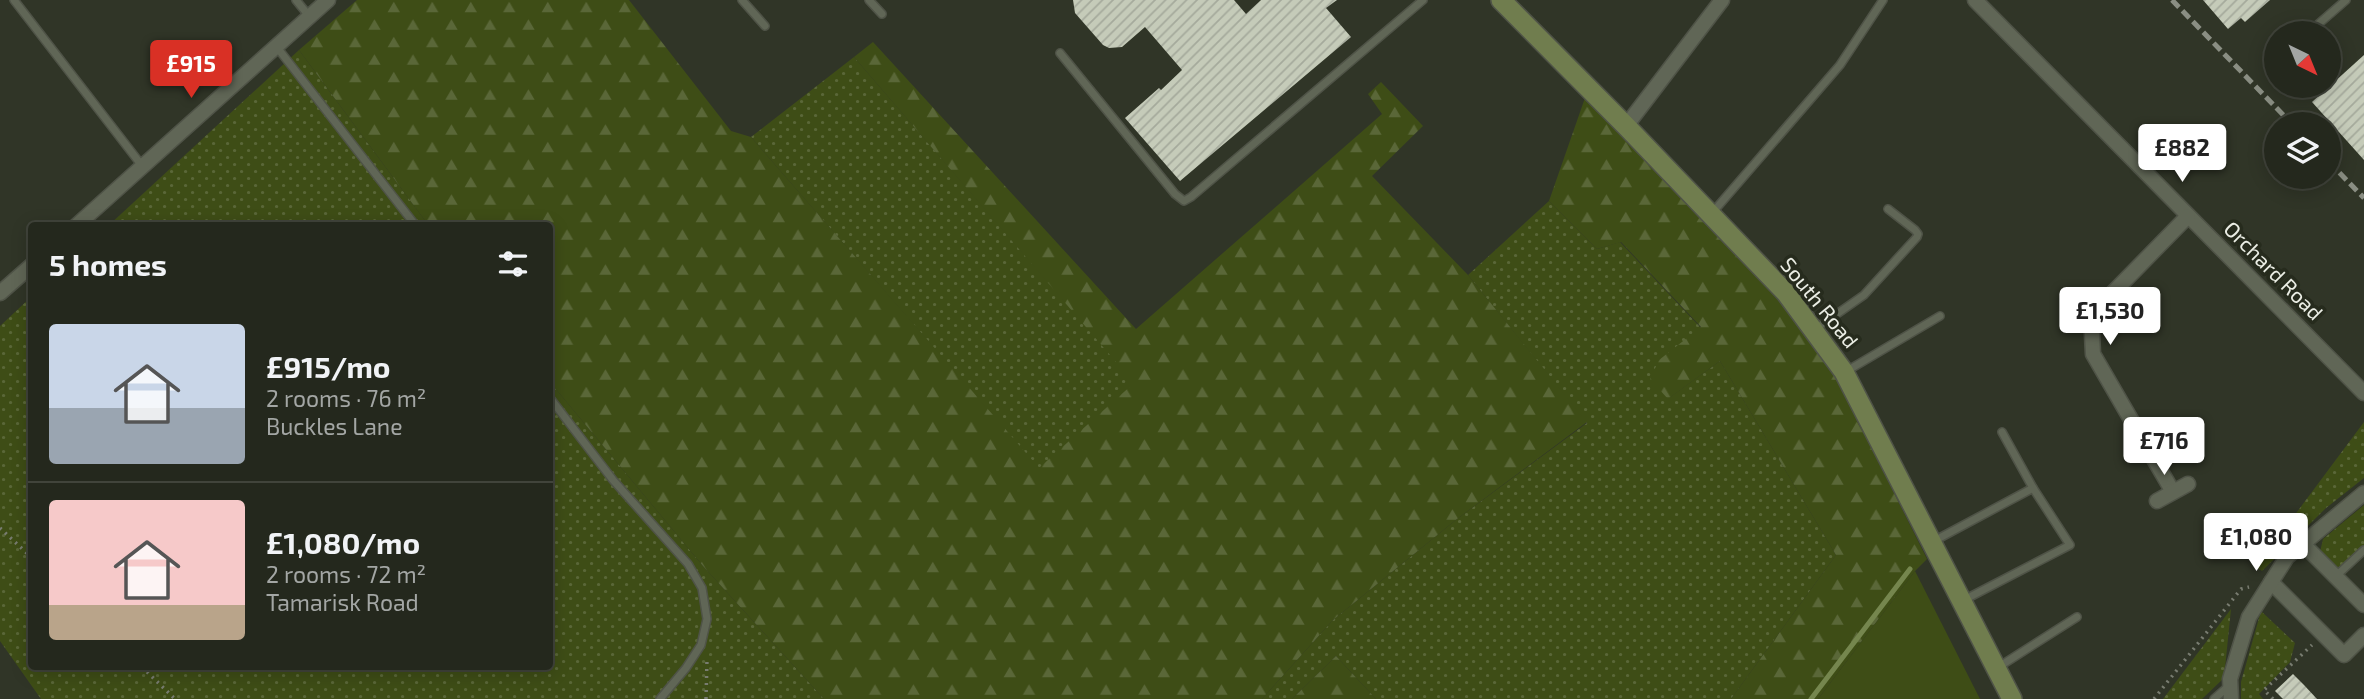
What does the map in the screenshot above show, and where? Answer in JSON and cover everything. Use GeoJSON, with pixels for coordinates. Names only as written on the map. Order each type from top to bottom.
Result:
{"type":"FeatureCollection","features":[{"type":"Feature","properties":{"kind":"main road","name":"South Road"},"geometry":{"type":"LineString","coordinates":[[1501,0],[1786,293],[1844,372],[2012,699]]}},
{"type":"Feature","properties":{"kind":"street"},"geometry":{"type":"LineString","coordinates":[[81,222],[328,0]]}},
{"type":"Feature","properties":{"kind":"street"},"geometry":{"type":"LineString","coordinates":[[1626,126],[1722,0]]}},
{"type":"Feature","properties":{"kind":"street","name":"Orchard Road"},"geometry":{"type":"LineString","coordinates":[[1975,0],[2364,393]]}},
{"type":"Feature","properties":{"kind":"street"},"geometry":{"type":"LineString","coordinates":[[2172,492],[2093,354],[2091,315],[2188,216]]}},
{"type":"Feature","properties":{"kind":"street"},"geometry":{"type":"LineString","coordinates":[[0,293],[28,268]]}},
{"type":"Feature","properties":{"kind":"street"},"geometry":{"type":"LineString","coordinates":[[2157,501],[2188,484]]}},
{"type":"Feature","properties":{"kind":"street"},"geometry":{"type":"LineString","coordinates":[[2231,692],[2230,679],[2249,617],[2287,557],[2364,493]]}},
{"type":"Feature","properties":{"kind":"street"},"geometry":{"type":"LineString","coordinates":[[2302,543],[2364,605]]}},
{"type":"Feature","properties":{"kind":"street"},"geometry":{"type":"LineString","coordinates":[[2272,582],[2344,655],[2364,635]]}},
{"type":"Feature","properties":{"kind":"lane"},"geometry":{"type":"LineString","coordinates":[[14,0],[144,167]]}},
{"type":"Feature","properties":{"kind":"lane"},"geometry":{"type":"LineString","coordinates":[[296,0],[309,16]]}},
{"type":"Feature","properties":{"kind":"lane"},"geometry":{"type":"LineString","coordinates":[[742,0],[765,26]]}},
{"type":"Feature","properties":{"kind":"lane"},"geometry":{"type":"LineString","coordinates":[[869,0],[883,14]]}},
{"type":"Feature","properties":{"kind":"lane"},"geometry":{"type":"LineString","coordinates":[[1060,53],[1175,194],[1184,201],[1382,30],[1423,0]]}},
{"type":"Feature","properties":{"kind":"lane"},"geometry":{"type":"LineString","coordinates":[[1711,215],[1839,65],[1883,0]]}},
{"type":"Feature","properties":{"kind":"lane"},"geometry":{"type":"LineString","coordinates":[[2322,21],[2346,0]]}},
{"type":"Feature","properties":{"kind":"lane"},"geometry":{"type":"LineString","coordinates":[[276,45],[413,222]]}},
{"type":"Feature","properties":{"kind":"lane"},"geometry":{"type":"LineString","coordinates":[[1813,330],[1864,295],[1918,236],[1915,230],[1888,209]]}},
{"type":"Feature","properties":{"kind":"lane"},"geometry":{"type":"LineString","coordinates":[[1844,372],[1940,316]]}},
{"type":"Feature","properties":{"kind":"lane"},"geometry":{"type":"LineString","coordinates":[[553,402],[613,480],[688,564],[702,588],[707,619],[701,645],[660,699]]}},
{"type":"Feature","properties":{"kind":"lane"},"geometry":{"type":"LineString","coordinates":[[1961,601],[2070,545],[2033,488],[2002,432]]}},
{"type":"Feature","properties":{"kind":"lane"},"geometry":{"type":"LineString","coordinates":[[1931,543],[2033,488]]}},
{"type":"Feature","properties":{"kind":"lane"},"geometry":{"type":"LineString","coordinates":[[2335,577],[2364,550]]}},
{"type":"Feature","properties":{"kind":"lane"},"geometry":{"type":"LineString","coordinates":[[1996,668],[2077,617]]}},
{"type":"Feature","properties":{"kind":"lane"},"geometry":{"type":"LineString","coordinates":[[2214,699],[2231,692]]}},
{"type":"Feature","properties":{"kind":"path"},"geometry":{"type":"LineString","coordinates":[[0,528],[28,554]]}},
{"type":"Feature","properties":{"kind":"path"},"geometry":{"type":"LineString","coordinates":[[2154,699],[2241,589],[2272,582]]}},
{"type":"Feature","properties":{"kind":"path"},"geometry":{"type":"LineString","coordinates":[[2273,699],[2264,690],[2324,634]]}},
{"type":"Feature","properties":{"kind":"path"},"geometry":{"type":"LineString","coordinates":[[145,670],[174,699]]}},
{"type":"Feature","properties":{"kind":"green space"},"geometry":{"type":"Polygon","coordinates":[[[357,0],[629,0],[731,131],[751,137],[1039,468],[1134,383],[854,57],[873,42],[1136,329],[1382,114],[1368,94],[1381,82],[1423,126],[1372,176],[1468,275],[1587,422],[1457,519],[1333,620],[1262,699],[824,699],[703,566],[553,386],[553,222],[426,222],[299,50],[357,0]]]}},
{"type":"Feature","properties":{"kind":"green space"},"geometry":{"type":"Polygon","coordinates":[[[299,50],[426,222],[112,222],[299,50]]]}},
{"type":"Feature","properties":{"kind":"green space"},"geometry":{"type":"Polygon","coordinates":[[[854,57],[1135,383],[1039,469],[751,137],[854,57]]]}},
{"type":"Feature","properties":{"kind":"green space"},"geometry":{"type":"Polygon","coordinates":[[[1586,95],[1775,293],[1830,365],[1927,559],[1818,699],[1731,699],[1836,555],[1720,361],[1668,399],[1650,379],[1659,360],[1701,327],[1621,242],[1597,249],[1549,201],[1586,95]]]}},
{"type":"Feature","properties":{"kind":"green space"},"geometry":{"type":"Polygon","coordinates":[[[1549,201],[1597,249],[1620,242],[1701,328],[1660,360],[1669,398],[1720,361],[1836,555],[1731,699],[1376,699],[1336,656],[1292,699],[1262,699],[1333,620],[1457,519],[1587,423],[1468,275],[1549,201]]]}},
{"type":"Feature","properties":{"kind":"green space"},"geometry":{"type":"Polygon","coordinates":[[[28,300],[28,670],[553,670],[553,386],[703,566],[824,699],[41,699],[0,641],[0,326],[28,300]]]}},
{"type":"Feature","properties":{"kind":"green space"},"geometry":{"type":"Polygon","coordinates":[[[2364,422],[2364,478],[2326,508],[2262,571],[2256,567],[2364,422]]]}},
{"type":"Feature","properties":{"kind":"green space"},"geometry":{"type":"Polygon","coordinates":[[[2364,505],[2364,548],[2337,573],[2320,552],[2323,539],[2364,505]]]}},
{"type":"Feature","properties":{"kind":"green space"},"geometry":{"type":"Polygon","coordinates":[[[1915,571],[1980,699],[1818,699],[1915,571]]]}},
{"type":"Feature","properties":{"kind":"green space"},"geometry":{"type":"Polygon","coordinates":[[[2231,609],[2224,678],[2202,699],[2163,699],[2231,609]]]}},
{"type":"Feature","properties":{"kind":"green space"},"geometry":{"type":"Polygon","coordinates":[[[2261,611],[2295,643],[2290,662],[2259,694],[2263,699],[2241,699],[2241,682],[2261,611]]]}},
{"type":"Feature","properties":{"kind":"green space"},"geometry":{"type":"Polygon","coordinates":[[[1336,656],[1376,699],[1292,699],[1336,656]]]}},
{"type":"Feature","properties":{"kind":"building"},"geometry":{"type":"Polygon","coordinates":[[[1073,0],[1234,0],[1246,14],[1261,0],[1337,0],[1326,8],[1351,37],[1180,181],[1125,118],[1182,70],[1145,27],[1122,47],[1109,48],[1103,45],[1075,13],[1073,0]]]}},
{"type":"Feature","properties":{"kind":"building"},"geometry":{"type":"Polygon","coordinates":[[[2203,0],[2270,0],[2245,22],[2241,18],[2228,29],[2203,0]]]}},
{"type":"Feature","properties":{"kind":"building"},"geometry":{"type":"Polygon","coordinates":[[[2364,55],[2364,160],[2341,134],[2341,112],[2321,112],[2312,102],[2316,98],[2342,98],[2342,75],[2364,55]]]}},
{"type":"Feature","properties":{"kind":"building"},"geometry":{"type":"Polygon","coordinates":[[[2293,674],[2317,699],[2283,699],[2275,691],[2293,674]]]}},
{"type":"Feature","properties":{"kind":"waterway"},"geometry":{"type":"LineString","coordinates":[[1811,699],[1910,569]]}},
{"type":"Feature","properties":{"kind":"railway"},"geometry":{"type":"LineString","coordinates":[[2172,0],[2280,112]]}},
{"type":"Feature","properties":{"kind":"railway"},"geometry":{"type":"LineString","coordinates":[[2341,174],[2364,198]]}}]}
